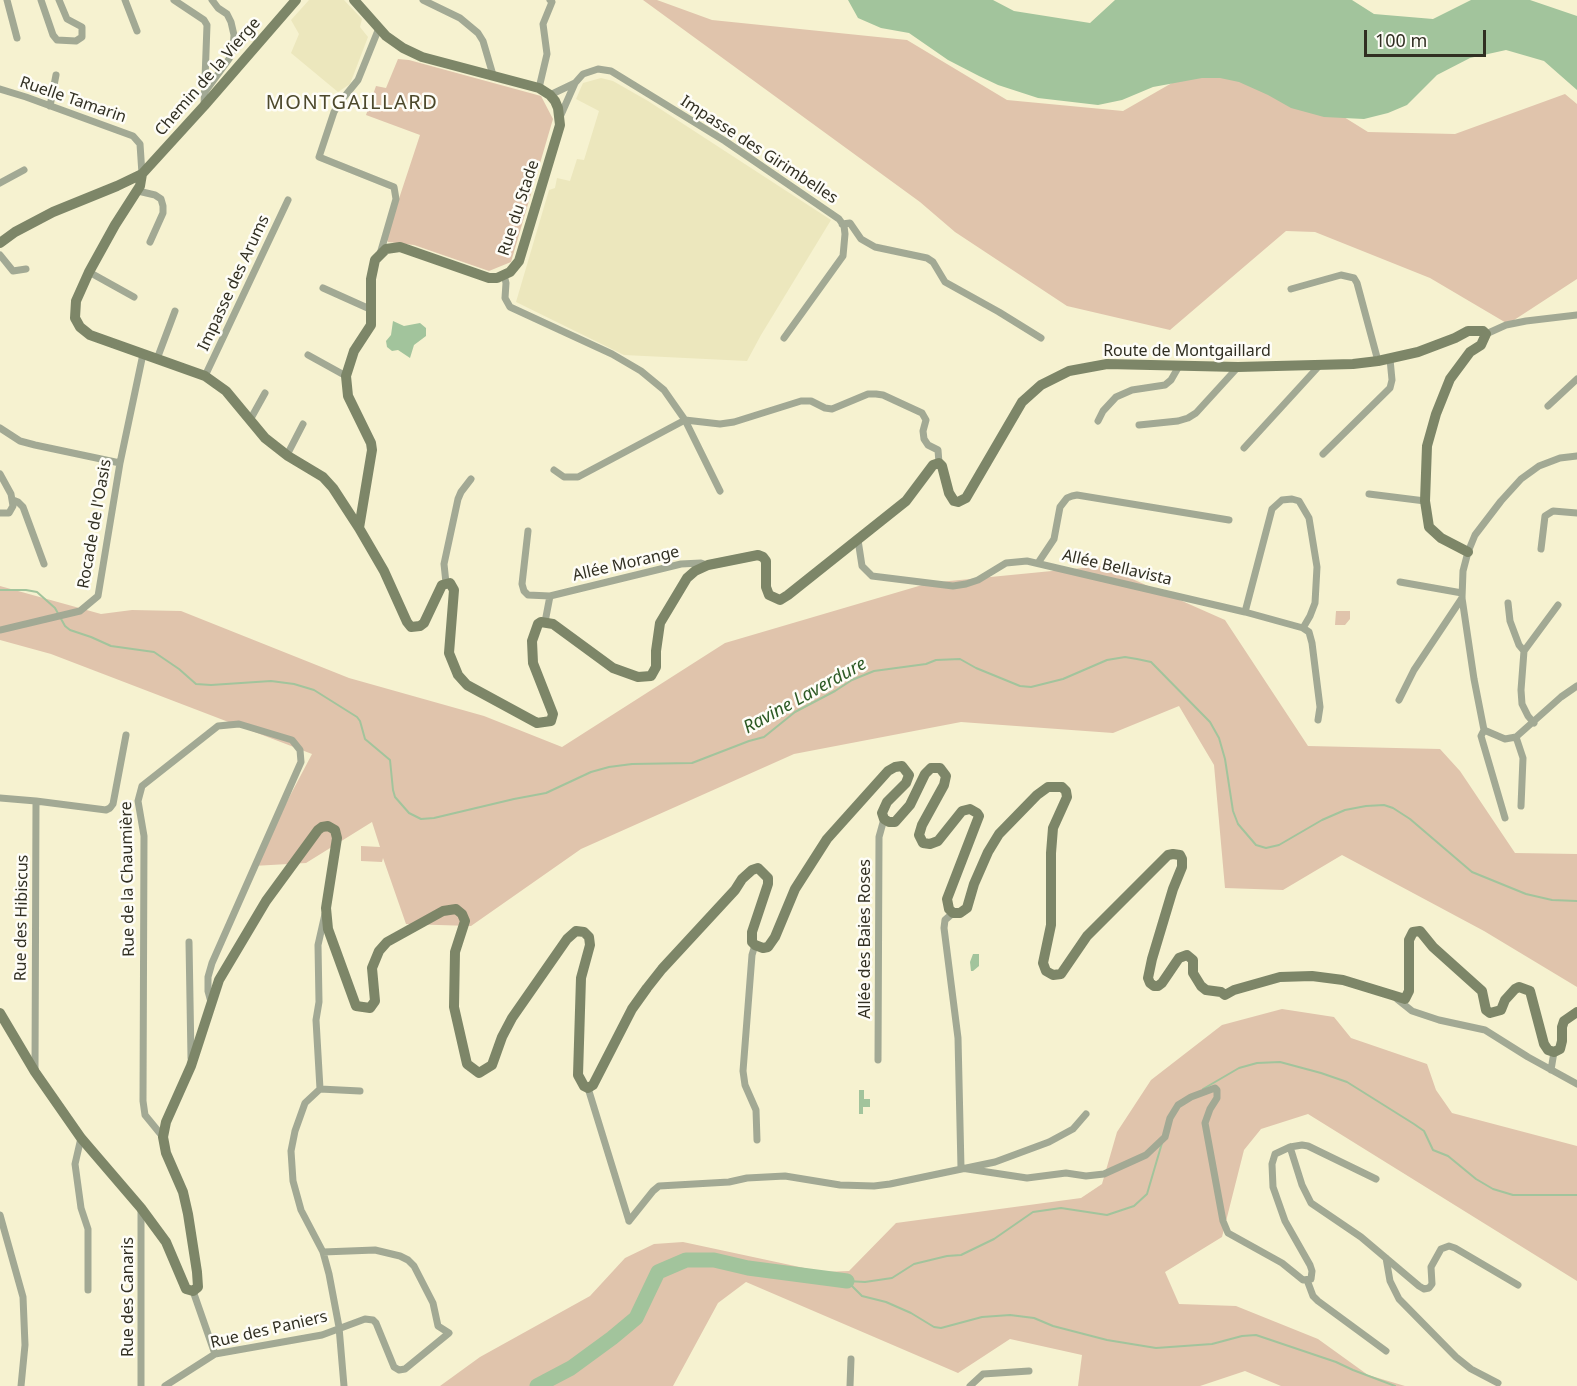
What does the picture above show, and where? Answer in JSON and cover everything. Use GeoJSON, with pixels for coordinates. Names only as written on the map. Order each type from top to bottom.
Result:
{"type":"FeatureCollection","features":[{"type":"Feature","properties":{"kind":"main road","name":"Chemin de la Vierge"},"geometry":{"type":"LineString","coordinates":[[142,174],[296,0]]}},
{"type":"Feature","properties":{"kind":"main road"},"geometry":{"type":"LineString","coordinates":[[354,0],[386,36],[403,48],[422,57],[539,88],[550,95],[558,108],[559,117]]}},
{"type":"Feature","properties":{"kind":"main road","name":"Rue du Stade"},"geometry":{"type":"LineString","coordinates":[[380,254],[386,249],[400,247],[489,278],[504,275],[515,268],[559,132],[559,117]]}},
{"type":"Feature","properties":{"kind":"main road"},"geometry":{"type":"LineString","coordinates":[[0,243],[15,232],[53,212],[142,174],[138,191],[115,225],[76,301],[74,310],[77,323],[90,335],[205,376],[226,391],[265,438],[328,482],[384,571],[411,627],[424,623],[442,585],[450,583],[454,590],[449,653],[458,675],[467,685],[542,724],[551,721],[552,714],[533,663],[531,641],[538,624],[545,622],[553,624],[613,668],[638,677],[651,676],[656,667],[660,623],[687,578],[695,571],[708,565],[753,555],[763,556],[767,567],[767,592],[771,597],[780,600],[906,501],[931,468],[939,464]]}},
{"type":"Feature","properties":{"kind":"main road"},"geometry":{"type":"LineString","coordinates":[[359,528],[372,450],[371,443],[348,396],[346,376],[354,351],[370,329],[372,270],[380,254]]}},
{"type":"Feature","properties":{"kind":"main road","name":"Route de Montgaillard"},"geometry":{"type":"LineString","coordinates":[[939,464],[944,470],[951,497],[958,502],[963,501],[974,487],[1022,402],[1041,385],[1069,371],[1107,364],[1238,367],[1319,366],[1378,361],[1418,352],[1468,331],[1479,330],[1486,334]]}},
{"type":"Feature","properties":{"kind":"main road"},"geometry":{"type":"LineString","coordinates":[[1468,552],[1435,533],[1429,527],[1425,501],[1427,446],[1436,414],[1450,379],[1470,352],[1481,345],[1486,334]]}},
{"type":"Feature","properties":{"kind":"main road"},"geometry":{"type":"LineString","coordinates":[[0,1013],[35,1072],[81,1138],[141,1208],[166,1242],[186,1289],[193,1291],[198,1287],[188,1214],[183,1192],[166,1153],[163,1137],[166,1122],[191,1066],[219,980],[266,901],[322,827],[328,826],[335,830],[338,844],[326,908],[328,929],[356,1006],[370,1008],[375,1001],[372,968],[379,951],[387,942],[442,911],[456,909],[462,914],[465,921],[455,952],[454,1007],[467,1064],[479,1073],[492,1065],[512,1018],[567,939],[576,932],[584,932],[589,937],[590,945],[581,978],[578,1075],[580,1082],[588,1088],[597,1080],[632,1010],[662,969],[735,890],[742,879],[758,868],[768,878],[752,932],[755,945],[763,948],[768,946],[775,937],[795,889],[827,839],[888,771],[902,766],[909,775],[906,783],[888,802],[882,813],[884,819],[895,822],[910,805],[925,774],[931,768],[940,768],[946,776],[922,825],[919,835],[922,843],[930,844],[938,841],[962,811],[970,809],[979,816],[947,899],[949,909],[953,913],[960,913],[967,908],[974,884],[999,834],[1037,795],[1048,787],[1055,785],[1066,791],[1068,797],[1053,828],[1051,925],[1043,963],[1046,971],[1053,975],[1061,974],[1087,936],[1168,855],[1173,854],[1180,855],[1182,867],[1152,959],[1148,978],[1150,984],[1158,986],[1179,958],[1187,955],[1193,960],[1193,974],[1201,986],[1206,990],[1221,992],[1225,995],[1234,990],[1280,977],[1312,976],[1343,980],[1405,999],[1409,991],[1409,940],[1413,932],[1420,931],[1482,991],[1486,1010],[1490,1013],[1501,1010],[1505,1000],[1515,989],[1519,987],[1530,991],[1544,1044],[1548,1050],[1554,1052],[1560,1049],[1564,1020],[1577,1012]]}},
{"type":"Feature","properties":{"kind":"street"},"geometry":{"type":"LineString","coordinates":[[7,0],[17,38]]}},
{"type":"Feature","properties":{"kind":"street"},"geometry":{"type":"LineString","coordinates":[[41,0],[53,35],[57,40],[76,41],[82,37],[81,27],[67,19],[59,0]]}},
{"type":"Feature","properties":{"kind":"street"},"geometry":{"type":"LineString","coordinates":[[125,0],[136,31]]}},
{"type":"Feature","properties":{"kind":"street"},"geometry":{"type":"LineString","coordinates":[[174,0],[207,25],[204,106]]}},
{"type":"Feature","properties":{"kind":"street"},"geometry":{"type":"LineString","coordinates":[[205,92],[230,59],[234,43],[231,22],[227,14],[212,0]]}},
{"type":"Feature","properties":{"kind":"street"},"geometry":{"type":"LineString","coordinates":[[423,0],[460,18],[478,33],[483,41],[493,75]]}},
{"type":"Feature","properties":{"kind":"street"},"geometry":{"type":"LineString","coordinates":[[539,88],[547,54],[543,24],[552,2],[550,0]]}},
{"type":"Feature","properties":{"kind":"street"},"geometry":{"type":"LineString","coordinates":[[379,28],[358,80],[334,112],[319,157],[394,187],[396,199],[380,254]]}},
{"type":"Feature","properties":{"kind":"street","name":"Impasse des Girimbelles"},"geometry":{"type":"LineString","coordinates":[[550,95],[575,83],[587,72],[598,69],[610,71],[725,141],[839,219],[845,236],[843,256],[784,338]]}},
{"type":"Feature","properties":{"kind":"street"},"geometry":{"type":"LineString","coordinates":[[50,106],[56,75]]}},
{"type":"Feature","properties":{"kind":"street"},"geometry":{"type":"LineString","coordinates":[[559,117],[575,83]]}},
{"type":"Feature","properties":{"kind":"street","name":"Ruelle Tamarin"},"geometry":{"type":"LineString","coordinates":[[0,89],[135,137],[140,144],[142,174]]}},
{"type":"Feature","properties":{"kind":"street"},"geometry":{"type":"LineString","coordinates":[[0,183],[24,170]]}},
{"type":"Feature","properties":{"kind":"street"},"geometry":{"type":"LineString","coordinates":[[138,191],[155,195],[161,199],[164,206],[150,242]]}},
{"type":"Feature","properties":{"kind":"street","name":"Impasse des Arums"},"geometry":{"type":"LineString","coordinates":[[205,376],[288,200]]}},
{"type":"Feature","properties":{"kind":"street"},"geometry":{"type":"LineString","coordinates":[[842,224],[850,223],[861,239],[875,247],[927,258],[933,262],[945,282],[989,306],[1041,339]]}},
{"type":"Feature","properties":{"kind":"street"},"geometry":{"type":"LineString","coordinates":[[0,255],[13,271],[26,269]]}},
{"type":"Feature","properties":{"kind":"street"},"geometry":{"type":"LineString","coordinates":[[89,272],[134,297]]}},
{"type":"Feature","properties":{"kind":"street"},"geometry":{"type":"LineString","coordinates":[[504,275],[505,298],[510,307],[612,354],[641,371],[664,390],[685,420],[720,491]]}},
{"type":"Feature","properties":{"kind":"street"},"geometry":{"type":"LineString","coordinates":[[1291,289],[1341,275],[1354,278],[1378,361]]}},
{"type":"Feature","properties":{"kind":"street"},"geometry":{"type":"LineString","coordinates":[[323,288],[372,310]]}},
{"type":"Feature","properties":{"kind":"street"},"geometry":{"type":"LineString","coordinates":[[157,359],[176,311]]}},
{"type":"Feature","properties":{"kind":"street"},"geometry":{"type":"LineString","coordinates":[[1486,334],[1506,325],[1577,315]]}},
{"type":"Feature","properties":{"kind":"street","name":"Rocade de l'Oasis"},"geometry":{"type":"LineString","coordinates":[[0,630],[69,615],[80,611],[98,596],[120,463],[143,354]]}},
{"type":"Feature","properties":{"kind":"street"},"geometry":{"type":"LineString","coordinates":[[308,355],[346,376]]}},
{"type":"Feature","properties":{"kind":"street"},"geometry":{"type":"LineString","coordinates":[[1323,454],[1390,388],[1392,380],[1390,359]]}},
{"type":"Feature","properties":{"kind":"street"},"geometry":{"type":"LineString","coordinates":[[1098,422],[1103,411],[1116,397],[1132,390],[1165,385],[1171,380],[1179,366]]}},
{"type":"Feature","properties":{"kind":"street"},"geometry":{"type":"LineString","coordinates":[[1244,448],[1319,366]]}},
{"type":"Feature","properties":{"kind":"street"},"geometry":{"type":"LineString","coordinates":[[1139,424],[1178,422],[1188,418],[1196,413],[1238,367]]}},
{"type":"Feature","properties":{"kind":"street"},"geometry":{"type":"LineString","coordinates":[[1548,406],[1577,379]]}},
{"type":"Feature","properties":{"kind":"street"},"geometry":{"type":"LineString","coordinates":[[250,420],[265,393]]}},
{"type":"Feature","properties":{"kind":"street"},"geometry":{"type":"LineString","coordinates":[[554,470],[564,477],[578,477],[685,420],[720,424],[801,401],[811,401],[832,409],[868,394],[883,395],[922,413],[926,420],[923,431],[924,439],[928,445],[938,450],[939,464]]}},
{"type":"Feature","properties":{"kind":"street"},"geometry":{"type":"LineString","coordinates":[[287,455],[303,424]]}},
{"type":"Feature","properties":{"kind":"street"},"geometry":{"type":"LineString","coordinates":[[0,428],[20,441],[120,463]]}},
{"type":"Feature","properties":{"kind":"street"},"geometry":{"type":"LineString","coordinates":[[1505,818],[1480,736],[1484,730],[1473,675],[1462,595],[1463,571],[1475,535],[1521,479],[1539,466],[1560,458],[1577,456]]}},
{"type":"Feature","properties":{"kind":"street"},"geometry":{"type":"LineString","coordinates":[[0,474],[13,500],[9,513],[0,513]]}},
{"type":"Feature","properties":{"kind":"street"},"geometry":{"type":"LineString","coordinates":[[446,583],[444,564],[458,499],[471,479]]}},
{"type":"Feature","properties":{"kind":"street"},"geometry":{"type":"LineString","coordinates":[[1370,494],[1425,501]]}},
{"type":"Feature","properties":{"kind":"street"},"geometry":{"type":"LineString","coordinates":[[1038,563],[1054,539],[1060,507],[1067,498],[1072,496],[1229,520]]}},
{"type":"Feature","properties":{"kind":"street"},"geometry":{"type":"LineString","coordinates":[[13,500],[23,507],[44,564]]}},
{"type":"Feature","properties":{"kind":"street"},"geometry":{"type":"LineString","coordinates":[[1245,612],[1272,509],[1282,500],[1299,501],[1309,518],[1317,567],[1315,603],[1304,628],[1309,632],[1312,644],[1320,707],[1318,720]]}},
{"type":"Feature","properties":{"kind":"street"},"geometry":{"type":"LineString","coordinates":[[1541,549],[1545,516],[1553,511],[1577,513]]}},
{"type":"Feature","properties":{"kind":"street","name":"Allée Morange"},"geometry":{"type":"LineString","coordinates":[[528,531],[522,584],[524,591],[528,594],[550,596],[681,564],[701,562],[708,565]]}},
{"type":"Feature","properties":{"kind":"street","name":"Allée Bellavista"},"geometry":{"type":"LineString","coordinates":[[858,540],[862,566],[872,576],[953,586],[978,580],[1006,563],[1027,561],[1304,628]]}},
{"type":"Feature","properties":{"kind":"street"},"geometry":{"type":"LineString","coordinates":[[1400,582],[1462,595]]}},
{"type":"Feature","properties":{"kind":"street"},"geometry":{"type":"LineString","coordinates":[[1400,700],[1414,670],[1462,595]]}},
{"type":"Feature","properties":{"kind":"street"},"geometry":{"type":"LineString","coordinates":[[545,622],[550,596]]}},
{"type":"Feature","properties":{"kind":"street"},"geometry":{"type":"LineString","coordinates":[[1508,603],[1510,621],[1519,645],[1524,651]]}},
{"type":"Feature","properties":{"kind":"street"},"geometry":{"type":"LineString","coordinates":[[1534,723],[1525,711],[1521,698],[1524,651],[1558,604]]}},
{"type":"Feature","properties":{"kind":"street"},"geometry":{"type":"LineString","coordinates":[[1484,730],[1505,739],[1516,737],[1561,696],[1577,686]]}},
{"type":"Feature","properties":{"kind":"street","name":"Rue de la Chaumière"},"geometry":{"type":"LineString","coordinates":[[163,1137],[145,1115],[143,1101],[144,836],[138,801],[142,786],[218,726],[239,724],[292,740],[300,750],[301,762],[212,963],[208,977],[208,991],[212,1004]]}},
{"type":"Feature","properties":{"kind":"street"},"geometry":{"type":"LineString","coordinates":[[0,798],[106,810],[110,808],[113,804],[126,735]]}},
{"type":"Feature","properties":{"kind":"street"},"geometry":{"type":"LineString","coordinates":[[1516,737],[1523,758],[1521,806]]}},
{"type":"Feature","properties":{"kind":"street","name":"Rue des Hibiscus"},"geometry":{"type":"LineString","coordinates":[[35,1072],[36,801]]}},
{"type":"Feature","properties":{"kind":"street","name":"Allée des Baies Roses"},"geometry":{"type":"LineString","coordinates":[[878,1060],[879,837],[884,819]]}},
{"type":"Feature","properties":{"kind":"street"},"geometry":{"type":"LineString","coordinates":[[320,1089],[316,1020],[319,1002],[318,945],[326,908]]}},
{"type":"Feature","properties":{"kind":"street"},"geometry":{"type":"LineString","coordinates":[[953,913],[945,920],[944,928],[958,1038],[961,1168]]}},
{"type":"Feature","properties":{"kind":"street"},"geometry":{"type":"LineString","coordinates":[[189,942],[191,1066]]}},
{"type":"Feature","properties":{"kind":"street"},"geometry":{"type":"LineString","coordinates":[[755,945],[752,955],[743,1071],[745,1085],[756,1110],[757,1140]]}},
{"type":"Feature","properties":{"kind":"street"},"geometry":{"type":"LineString","coordinates":[[1396,997],[1412,1011],[1439,1020],[1485,1030],[1577,1084]]}},
{"type":"Feature","properties":{"kind":"street"},"geometry":{"type":"LineString","coordinates":[[1551,1070],[1554,1052]]}},
{"type":"Feature","properties":{"kind":"street"},"geometry":{"type":"LineString","coordinates":[[588,1088],[629,1221],[659,1186],[785,1176],[840,1185],[874,1186],[995,1162],[1049,1142],[1072,1129],[1086,1114]]}},
{"type":"Feature","properties":{"kind":"street"},"geometry":{"type":"LineString","coordinates":[[961,1168],[1027,1178],[1066,1173],[1086,1176],[1104,1174],[1146,1155],[1165,1137],[1170,1118],[1178,1105],[1191,1097],[1215,1088],[1217,1098],[1205,1123],[1223,1221],[1228,1233],[1282,1263],[1298,1278],[1307,1280]]}},
{"type":"Feature","properties":{"kind":"street"},"geometry":{"type":"LineString","coordinates":[[344,1386],[339,1327],[329,1274],[323,1252],[301,1210],[293,1182],[291,1151],[305,1103],[320,1089],[360,1091]]}},
{"type":"Feature","properties":{"kind":"street"},"geometry":{"type":"LineString","coordinates":[[81,1138],[75,1164],[81,1209],[88,1229],[88,1290]]}},
{"type":"Feature","properties":{"kind":"street"},"geometry":{"type":"LineString","coordinates":[[1307,1280],[1312,1275],[1312,1271],[1285,1221],[1273,1187],[1272,1164],[1275,1155],[1302,1144],[1376,1179]]}},
{"type":"Feature","properties":{"kind":"street"},"geometry":{"type":"LineString","coordinates":[[1290,1147],[1302,1185],[1311,1203],[1386,1257],[1419,1286],[1430,1288],[1432,1284],[1431,1267],[1441,1249],[1449,1246],[1518,1286]]}},
{"type":"Feature","properties":{"kind":"street","name":"Rue des Canaris"},"geometry":{"type":"LineString","coordinates":[[141,1208],[141,1386]]}},
{"type":"Feature","properties":{"kind":"street"},"geometry":{"type":"LineString","coordinates":[[0,1215],[23,1297],[25,1345],[21,1386]]}},
{"type":"Feature","properties":{"kind":"street","name":"Rue des Paniers"},"geometry":{"type":"LineString","coordinates":[[165,1386],[215,1354],[322,1335],[339,1327],[364,1320],[373,1320],[376,1323],[394,1366],[399,1370],[405,1369],[449,1333],[438,1326],[433,1303],[414,1266],[408,1260],[375,1250],[323,1252]]}},
{"type":"Feature","properties":{"kind":"street"},"geometry":{"type":"LineString","coordinates":[[1386,1257],[1390,1281],[1399,1299],[1456,1357],[1471,1369],[1498,1383]]}},
{"type":"Feature","properties":{"kind":"street"},"geometry":{"type":"LineString","coordinates":[[1307,1280],[1312,1296],[1386,1351]]}},
{"type":"Feature","properties":{"kind":"street"},"geometry":{"type":"LineString","coordinates":[[193,1291],[215,1354]]}},
{"type":"Feature","properties":{"kind":"street"},"geometry":{"type":"LineString","coordinates":[[850,1386],[851,1359]]}},
{"type":"Feature","properties":{"kind":"street"},"geometry":{"type":"LineString","coordinates":[[970,1386],[983,1374],[1029,1371]]}},
{"type":"Feature","properties":{"kind":"shaded area"},"geometry":{"type":"Polygon","coordinates":[[[309,0],[344,0],[362,19],[360,27],[368,37],[350,84],[338,92],[291,53],[299,34],[291,20],[309,0]]]}},
{"type":"Feature","properties":{"kind":"shaded area"},"geometry":{"type":"Polygon","coordinates":[[[643,0],[657,0],[712,20],[907,40],[1007,100],[1123,111],[1233,48],[1368,132],[1455,134],[1565,94],[1577,104],[1577,279],[1508,324],[1430,278],[1315,232],[1286,231],[1170,330],[1067,306],[955,232],[920,202],[643,0]]]}},
{"type":"Feature","properties":{"kind":"shaded area"},"geometry":{"type":"Polygon","coordinates":[[[848,0],[993,0],[1014,11],[1090,23],[1115,0],[1352,0],[1374,14],[1433,19],[1471,0],[1530,0],[1577,16],[1577,90],[1544,61],[1506,50],[1470,58],[1437,75],[1407,105],[1364,119],[1324,117],[1291,108],[1239,82],[1220,78],[1202,78],[1153,87],[1122,100],[1098,105],[1038,98],[979,76],[948,60],[909,33],[881,28],[858,18],[848,0]]]}},
{"type":"Feature","properties":{"kind":"shaded area"},"geometry":{"type":"Polygon","coordinates":[[[398,59],[541,96],[553,119],[511,262],[489,271],[414,245],[388,242],[386,238],[420,135],[366,115],[376,86],[386,88],[398,59]]]}},
{"type":"Feature","properties":{"kind":"shaded area"},"geometry":{"type":"Polygon","coordinates":[[[601,78],[613,81],[648,101],[831,220],[747,361],[624,355],[516,302],[549,190],[555,188],[557,178],[570,181],[577,159],[584,160],[599,111],[576,99],[583,83],[601,78]]]}},
{"type":"Feature","properties":{"kind":"shaded area"},"geometry":{"type":"Polygon","coordinates":[[[393,321],[404,326],[420,323],[426,328],[426,336],[414,345],[410,358],[398,350],[392,351],[387,347],[386,341],[391,335],[393,321]]]}},
{"type":"Feature","properties":{"kind":"shaded area"},"geometry":{"type":"Polygon","coordinates":[[[1103,566],[1225,620],[1308,746],[1440,749],[1460,771],[1515,853],[1577,854],[1577,987],[1484,931],[1342,855],[1283,890],[1225,888],[1214,765],[1179,706],[1113,733],[961,722],[794,754],[581,849],[471,926],[406,924],[383,858],[382,862],[361,861],[361,846],[380,847],[372,822],[306,863],[253,866],[312,754],[51,654],[0,640],[0,586],[101,614],[132,610],[181,611],[349,678],[484,716],[562,747],[725,643],[929,583],[1103,566]]]}},
{"type":"Feature","properties":{"kind":"shaded area"},"geometry":{"type":"Polygon","coordinates":[[[1336,611],[1350,611],[1350,619],[1345,625],[1335,625],[1336,611]]]}},
{"type":"Feature","properties":{"kind":"shaded area"},"geometry":{"type":"Polygon","coordinates":[[[973,954],[979,954],[979,966],[971,971],[970,962],[973,954]]]}},
{"type":"Feature","properties":{"kind":"shaded area"},"geometry":{"type":"Polygon","coordinates":[[[1282,1009],[1334,1017],[1351,1038],[1427,1064],[1436,1090],[1452,1113],[1577,1146],[1577,1281],[1308,1114],[1261,1129],[1244,1150],[1222,1237],[1165,1272],[1179,1304],[1236,1306],[1318,1339],[1368,1375],[1405,1386],[1281,1386],[1245,1371],[1200,1386],[1078,1386],[1082,1355],[1010,1339],[958,1373],[746,1282],[718,1303],[673,1386],[440,1386],[480,1357],[590,1296],[625,1258],[654,1244],[683,1242],[823,1272],[849,1271],[896,1223],[1081,1198],[1102,1184],[1117,1132],[1151,1080],[1222,1025],[1282,1009]]]}},
{"type":"Feature","properties":{"kind":"shaded area"},"geometry":{"type":"Polygon","coordinates":[[[859,1090],[864,1090],[864,1099],[870,1099],[870,1107],[863,1107],[863,1114],[859,1114],[859,1090]]]}},
{"type":"Feature","properties":{"kind":"waterway","name":"Ravine Laverdure"},"geometry":{"type":"LineString","coordinates":[[0,590],[37,592],[55,608],[65,626],[70,630],[111,646],[154,652],[196,684],[271,681],[314,690],[357,717],[365,739],[390,760],[395,797],[409,813],[421,819],[546,793],[591,772],[609,767],[632,764],[692,763],[764,737],[795,712],[852,680],[874,671],[926,664],[936,660],[960,659],[1020,686],[1031,687],[1063,679],[1107,660],[1125,657],[1137,659],[1151,662],[1210,722],[1219,738],[1225,759],[1233,811],[1238,824],[1256,845],[1266,848],[1279,845],[1322,820],[1345,810],[1384,805],[1410,819],[1472,872],[1526,894],[1552,900],[1577,901]]}},
{"type":"Feature","properties":{"kind":"waterway"},"geometry":{"type":"LineString","coordinates":[[1203,1089],[1239,1068],[1257,1063],[1280,1062],[1321,1073],[1347,1082],[1414,1124],[1424,1131],[1433,1150],[1448,1156],[1476,1179],[1493,1189],[1513,1195],[1577,1195]]}},
{"type":"Feature","properties":{"kind":"waterway"},"geometry":{"type":"LineString","coordinates":[[847,1281],[865,1282],[892,1278],[914,1264],[961,1255],[994,1239],[1033,1212],[1061,1208],[1107,1215],[1134,1206],[1147,1194],[1162,1143]]}},
{"type":"Feature","properties":{"kind":"waterway"},"geometry":{"type":"LineString","coordinates":[[537,1386],[571,1368],[636,1318],[658,1272],[686,1260],[714,1260],[748,1268],[847,1281]]}},
{"type":"Feature","properties":{"kind":"waterway"},"geometry":{"type":"LineString","coordinates":[[847,1281],[862,1296],[886,1302],[934,1327],[941,1328],[982,1317],[1010,1315],[1034,1318],[1053,1326],[1107,1340],[1156,1348],[1212,1344],[1242,1336],[1256,1335],[1336,1362],[1395,1386]]}},
{"type":"Feature","properties":{"kind":"district","name":"MONTGAILLARD"},"geometry":{"type":"Point","coordinates":[352,103]}}]}
